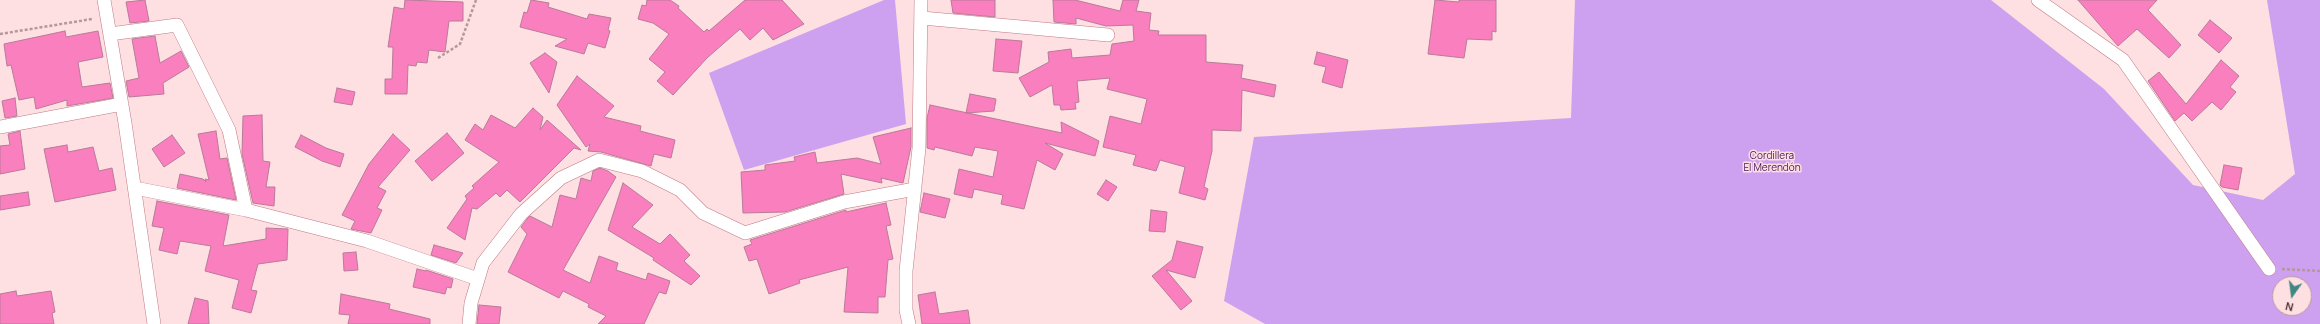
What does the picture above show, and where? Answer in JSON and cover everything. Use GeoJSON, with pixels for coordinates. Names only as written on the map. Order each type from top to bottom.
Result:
{"type":"FeatureCollection","features":[{"type":"Feature","properties":{"kind":"street"},"geometry":{"type":"LineString","coordinates":[[104,0],[135,188],[154,324]]}},
{"type":"Feature","properties":{"kind":"street"},"geometry":{"type":"LineString","coordinates":[[909,324],[906,310],[906,271],[919,148],[922,18],[921,0]]}},
{"type":"Feature","properties":{"kind":"street"},"geometry":{"type":"LineString","coordinates":[[2038,0],[2123,60],[2269,269]]}},
{"type":"Feature","properties":{"kind":"street"},"geometry":{"type":"LineString","coordinates":[[922,18],[1108,35]]}},
{"type":"Feature","properties":{"kind":"street"},"geometry":{"type":"LineString","coordinates":[[110,34],[177,25],[229,130],[246,210]]}},
{"type":"Feature","properties":{"kind":"street"},"geometry":{"type":"LineString","coordinates":[[0,127],[122,104]]}},
{"type":"Feature","properties":{"kind":"street"},"geometry":{"type":"LineString","coordinates":[[469,324],[471,302],[483,263],[521,214],[561,178],[600,160],[642,171],[680,190],[703,213],[744,233],[844,202],[915,189]]}},
{"type":"Feature","properties":{"kind":"street"},"geometry":{"type":"LineString","coordinates":[[135,188],[246,210],[367,241],[478,279]]}},
{"type":"Feature","properties":{"kind":"path"},"geometry":{"type":"LineString","coordinates":[[438,58],[460,44],[476,0]]}},
{"type":"Feature","properties":{"kind":"path"},"geometry":{"type":"LineString","coordinates":[[0,34],[107,17]]}},
{"type":"Feature","properties":{"kind":"path"},"geometry":{"type":"LineString","coordinates":[[2269,269],[2320,271]]}},
{"type":"Feature","properties":{"kind":"green space"},"geometry":{"type":"Polygon","coordinates":[[[884,0],[895,0],[906,124],[744,170],[709,73],[884,0]]]}},
{"type":"Feature","properties":{"kind":"green space","name":"Cordillera El Merendón"},"geometry":{"type":"Polygon","coordinates":[[[1575,0],[1991,0],[2104,89],[2193,185],[2263,200],[2295,174],[2267,0],[2320,0],[2320,324],[1265,324],[1224,301],[1254,137],[1571,118],[1575,0]]]}},
{"type":"Feature","properties":{"kind":"building"},"geometry":{"type":"Polygon","coordinates":[[[145,0],[149,21],[130,23],[126,2],[145,0]]]}},
{"type":"Feature","properties":{"kind":"building"},"geometry":{"type":"Polygon","coordinates":[[[405,0],[463,2],[463,21],[449,21],[445,52],[429,50],[427,63],[417,62],[416,66],[408,65],[407,94],[385,94],[385,79],[392,79],[393,47],[388,47],[394,7],[404,9],[405,0]]]}},
{"type":"Feature","properties":{"kind":"building"},"geometry":{"type":"Polygon","coordinates":[[[531,0],[549,3],[548,7],[587,19],[589,14],[611,18],[608,30],[610,31],[605,48],[588,43],[584,54],[555,46],[567,39],[520,27],[524,12],[527,13],[531,0]]]}},
{"type":"Feature","properties":{"kind":"building"},"geometry":{"type":"Polygon","coordinates":[[[647,0],[670,0],[679,6],[678,8],[704,32],[707,29],[709,31],[745,0],[782,0],[804,24],[773,40],[763,28],[750,40],[740,29],[707,58],[673,95],[657,81],[665,72],[649,59],[669,34],[653,23],[638,19],[642,5],[646,6],[647,0]]]}},
{"type":"Feature","properties":{"kind":"building"},"geometry":{"type":"Polygon","coordinates":[[[951,0],[995,0],[995,17],[953,13],[951,0]]]}},
{"type":"Feature","properties":{"kind":"building"},"geometry":{"type":"Polygon","coordinates":[[[1053,0],[1075,0],[1120,11],[1123,0],[1139,0],[1136,11],[1151,13],[1149,30],[1159,31],[1158,35],[1206,35],[1206,62],[1243,65],[1241,78],[1276,85],[1274,97],[1242,90],[1241,131],[1212,130],[1212,151],[1204,187],[1208,189],[1205,200],[1179,193],[1185,167],[1160,160],[1156,171],[1133,165],[1136,155],[1103,147],[1110,116],[1141,124],[1147,99],[1107,89],[1110,78],[1077,81],[1079,102],[1075,103],[1076,109],[1061,110],[1060,105],[1054,105],[1052,85],[1030,97],[1019,78],[1049,62],[1048,52],[1071,49],[1072,58],[1110,55],[1112,44],[1134,41],[1133,25],[1106,26],[1076,18],[1076,24],[1054,22],[1053,0]]]}},
{"type":"Feature","properties":{"kind":"building"},"geometry":{"type":"Polygon","coordinates":[[[1435,0],[1459,2],[1459,0],[1496,0],[1496,32],[1492,31],[1492,40],[1467,39],[1464,58],[1428,54],[1435,0]]]}},
{"type":"Feature","properties":{"kind":"building"},"geometry":{"type":"Polygon","coordinates":[[[2078,0],[2157,0],[2148,10],[2181,45],[2169,58],[2137,29],[2118,46],[2078,0]]]}},
{"type":"Feature","properties":{"kind":"building"},"geometry":{"type":"Polygon","coordinates":[[[2210,20],[2232,38],[2219,53],[2198,35],[2210,20]]]}},
{"type":"Feature","properties":{"kind":"building"},"geometry":{"type":"Polygon","coordinates":[[[65,31],[66,37],[98,31],[103,57],[78,62],[82,87],[110,83],[113,98],[67,106],[67,100],[36,109],[34,97],[19,100],[11,65],[7,66],[4,44],[65,31]]]}},
{"type":"Feature","properties":{"kind":"building"},"geometry":{"type":"Polygon","coordinates":[[[155,36],[160,63],[181,51],[189,67],[163,83],[164,94],[129,97],[126,81],[139,78],[132,39],[155,36]]]}},
{"type":"Feature","properties":{"kind":"building"},"geometry":{"type":"Polygon","coordinates":[[[996,39],[1022,41],[1018,73],[993,71],[996,39]]]}},
{"type":"Feature","properties":{"kind":"building"},"geometry":{"type":"Polygon","coordinates":[[[1317,52],[1348,60],[1342,88],[1322,82],[1326,67],[1314,64],[1317,52]]]}},
{"type":"Feature","properties":{"kind":"building"},"geometry":{"type":"Polygon","coordinates":[[[545,53],[557,62],[549,93],[530,63],[545,53]]]}},
{"type":"Feature","properties":{"kind":"building"},"geometry":{"type":"Polygon","coordinates":[[[2221,60],[2239,76],[2230,87],[2236,92],[2221,110],[2212,102],[2192,121],[2184,113],[2175,121],[2148,81],[2159,72],[2186,104],[2221,60]]]}},
{"type":"Feature","properties":{"kind":"building"},"geometry":{"type":"Polygon","coordinates":[[[577,76],[614,106],[604,117],[641,126],[640,131],[675,140],[671,158],[654,154],[651,166],[601,152],[588,151],[590,144],[586,147],[557,105],[577,76]]]}},
{"type":"Feature","properties":{"kind":"building"},"geometry":{"type":"Polygon","coordinates":[[[337,88],[355,92],[352,105],[334,102],[337,88]]]}},
{"type":"Feature","properties":{"kind":"building"},"geometry":{"type":"Polygon","coordinates":[[[970,94],[996,99],[994,111],[966,113],[970,94]]]}},
{"type":"Feature","properties":{"kind":"building"},"geometry":{"type":"Polygon","coordinates":[[[15,98],[17,116],[5,118],[2,101],[15,98]]]}},
{"type":"Feature","properties":{"kind":"building"},"geometry":{"type":"Polygon","coordinates":[[[930,105],[1062,133],[1061,122],[1099,141],[1095,156],[1045,143],[1063,154],[1055,170],[1037,160],[1024,209],[1001,204],[1003,195],[974,189],[972,198],[954,194],[959,169],[993,177],[998,151],[975,147],[972,156],[935,147],[934,150],[927,148],[927,118],[930,105]]]}},
{"type":"Feature","properties":{"kind":"building"},"geometry":{"type":"Polygon","coordinates":[[[533,108],[543,117],[540,130],[547,120],[581,150],[574,148],[520,202],[507,190],[500,197],[496,193],[477,209],[472,208],[465,240],[447,228],[467,199],[465,196],[474,188],[472,186],[499,162],[465,140],[475,124],[483,130],[491,115],[515,128],[533,108]]]}},
{"type":"Feature","properties":{"kind":"building"},"geometry":{"type":"Polygon","coordinates":[[[262,115],[263,161],[270,162],[266,187],[275,187],[274,206],[253,203],[242,154],[243,116],[262,115]]]}},
{"type":"Feature","properties":{"kind":"building"},"geometry":{"type":"Polygon","coordinates":[[[911,128],[911,147],[903,183],[881,178],[882,183],[841,174],[844,194],[785,212],[743,213],[741,172],[765,170],[765,165],[795,161],[794,157],[815,152],[817,163],[857,158],[881,164],[873,137],[911,128]]]}},
{"type":"Feature","properties":{"kind":"building"},"geometry":{"type":"Polygon","coordinates":[[[20,131],[25,169],[0,174],[0,146],[10,145],[8,134],[20,131]]]}},
{"type":"Feature","properties":{"kind":"building"},"geometry":{"type":"Polygon","coordinates":[[[216,131],[220,159],[227,158],[236,200],[177,188],[180,174],[203,179],[206,182],[205,179],[209,180],[198,134],[216,131]]]}},
{"type":"Feature","properties":{"kind":"building"},"geometry":{"type":"Polygon","coordinates":[[[447,133],[464,153],[432,181],[415,161],[447,133]]]}},
{"type":"Feature","properties":{"kind":"building"},"geometry":{"type":"Polygon","coordinates":[[[393,134],[410,150],[378,187],[386,191],[377,208],[382,210],[371,233],[351,229],[355,221],[342,215],[369,164],[393,134]]]}},
{"type":"Feature","properties":{"kind":"building"},"geometry":{"type":"Polygon","coordinates":[[[172,135],[185,153],[164,167],[152,149],[172,135]]]}},
{"type":"Feature","properties":{"kind":"building"},"geometry":{"type":"Polygon","coordinates":[[[301,135],[326,148],[344,154],[340,167],[322,161],[295,147],[301,135]]]}},
{"type":"Feature","properties":{"kind":"building"},"geometry":{"type":"Polygon","coordinates":[[[67,145],[68,152],[93,147],[99,171],[112,168],[116,190],[55,202],[44,149],[67,145]]]}},
{"type":"Feature","properties":{"kind":"building"},"geometry":{"type":"Polygon","coordinates":[[[2224,165],[2242,168],[2238,190],[2222,187],[2220,185],[2224,165]]]}},
{"type":"Feature","properties":{"kind":"building"},"geometry":{"type":"Polygon","coordinates":[[[600,168],[608,171],[616,177],[563,270],[590,283],[599,256],[618,263],[616,270],[646,280],[648,273],[670,281],[666,294],[659,292],[644,324],[598,324],[606,316],[588,307],[589,304],[563,291],[559,298],[508,272],[527,234],[521,227],[527,219],[530,216],[552,227],[560,195],[576,199],[581,178],[591,181],[593,171],[600,168]]]}},
{"type":"Feature","properties":{"kind":"building"},"geometry":{"type":"Polygon","coordinates":[[[1106,180],[1117,187],[1108,201],[1097,194],[1106,180]]]}},
{"type":"Feature","properties":{"kind":"building"},"geometry":{"type":"Polygon","coordinates":[[[623,183],[653,205],[632,227],[660,244],[670,234],[690,255],[684,261],[700,276],[691,285],[653,260],[654,258],[608,230],[623,183]]]}},
{"type":"Feature","properties":{"kind":"building"},"geometry":{"type":"Polygon","coordinates":[[[28,192],[30,205],[0,210],[0,196],[28,192]]]}},
{"type":"Feature","properties":{"kind":"building"},"geometry":{"type":"Polygon","coordinates":[[[924,193],[950,199],[945,218],[920,212],[924,193]]]}},
{"type":"Feature","properties":{"kind":"building"},"geometry":{"type":"Polygon","coordinates":[[[157,201],[229,215],[223,246],[266,239],[266,228],[288,229],[287,260],[258,264],[251,290],[257,291],[251,313],[232,308],[239,280],[205,271],[211,246],[180,241],[177,254],[159,250],[164,228],[152,226],[157,201]]]}},
{"type":"Feature","properties":{"kind":"building"},"geometry":{"type":"Polygon","coordinates":[[[886,203],[891,225],[886,226],[893,259],[888,260],[885,297],[878,297],[878,313],[844,312],[848,267],[799,280],[800,283],[769,294],[757,259],[749,261],[744,247],[752,244],[750,240],[846,210],[846,212],[886,203]]]}},
{"type":"Feature","properties":{"kind":"building"},"geometry":{"type":"Polygon","coordinates":[[[1151,210],[1167,212],[1165,232],[1149,231],[1151,210]]]}},
{"type":"Feature","properties":{"kind":"building"},"geometry":{"type":"Polygon","coordinates":[[[1177,241],[1203,247],[1195,278],[1166,270],[1192,301],[1181,310],[1152,276],[1172,260],[1177,241]]]}},
{"type":"Feature","properties":{"kind":"building"},"geometry":{"type":"Polygon","coordinates":[[[434,245],[463,253],[456,263],[431,255],[434,245]]]}},
{"type":"Feature","properties":{"kind":"building"},"geometry":{"type":"Polygon","coordinates":[[[356,252],[358,270],[344,271],[343,253],[356,252]]]}},
{"type":"Feature","properties":{"kind":"building"},"geometry":{"type":"Polygon","coordinates":[[[417,269],[426,270],[453,279],[451,288],[447,287],[445,294],[413,287],[417,269]]]}},
{"type":"Feature","properties":{"kind":"building"},"geometry":{"type":"Polygon","coordinates":[[[16,291],[17,296],[51,291],[55,312],[52,313],[54,324],[0,324],[0,294],[16,291]]]}},
{"type":"Feature","properties":{"kind":"building"},"geometry":{"type":"Polygon","coordinates":[[[935,292],[939,314],[968,310],[970,324],[922,324],[918,295],[935,292]]]}},
{"type":"Feature","properties":{"kind":"building"},"geometry":{"type":"Polygon","coordinates":[[[341,294],[390,304],[389,309],[430,319],[430,324],[348,324],[350,315],[339,314],[341,294]]]}},
{"type":"Feature","properties":{"kind":"building"},"geometry":{"type":"Polygon","coordinates":[[[195,298],[208,301],[209,324],[188,324],[195,298]]]}},
{"type":"Feature","properties":{"kind":"building"},"geometry":{"type":"Polygon","coordinates":[[[479,305],[501,307],[499,324],[477,324],[479,305]]]}}]}
